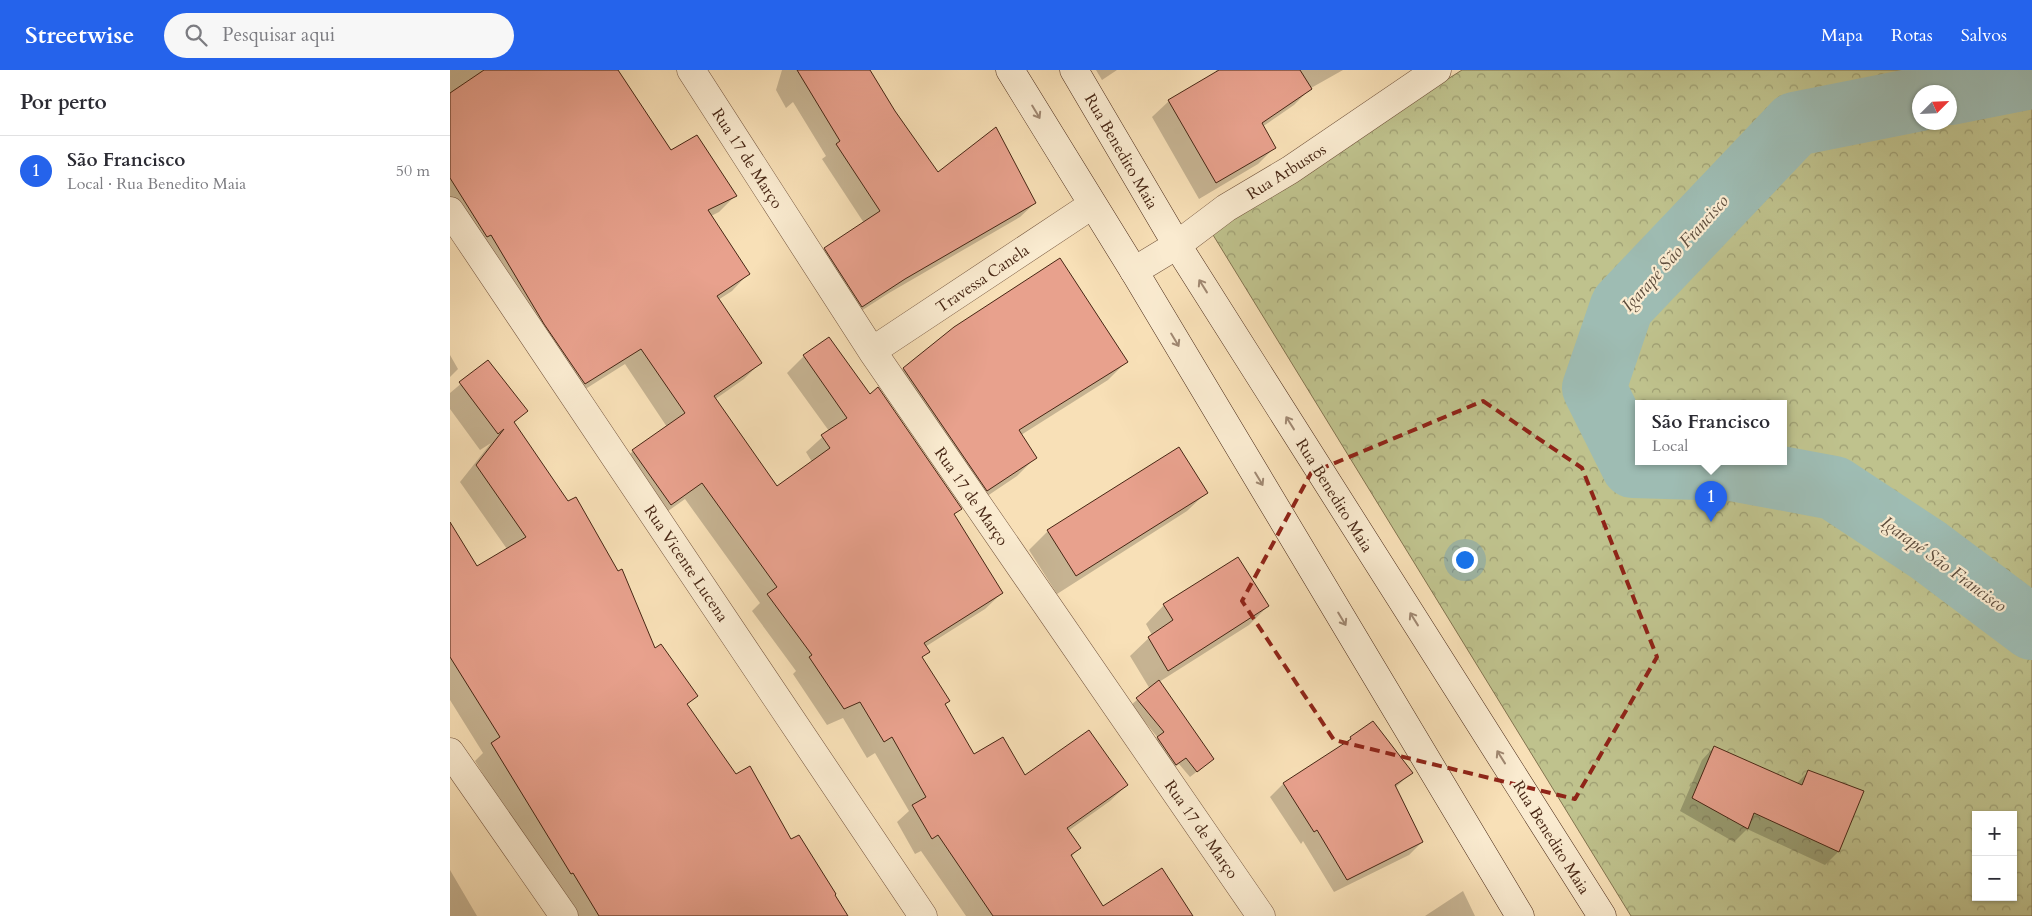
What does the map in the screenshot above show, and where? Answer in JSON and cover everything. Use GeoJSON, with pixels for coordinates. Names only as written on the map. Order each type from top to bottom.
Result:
{"type":"FeatureCollection","features":[{"type":"Feature","properties":{"kind":"street","name":"Rua 17 de Março"},"geometry":{"type":"LineString","coordinates":[[690,70],[872,351],[1261,916]]}},
{"type":"Feature","properties":{"kind":"street"},"geometry":{"type":"LineString","coordinates":[[1010,70],[1134,271],[1520,916]]}},
{"type":"Feature","properties":{"kind":"street","name":"Rua Benedito Maia"},"geometry":{"type":"LineString","coordinates":[[1074,70],[1177,245],[1602,916]]}},
{"type":"Feature","properties":{"kind":"street","name":"Rua Arbustos"},"geometry":{"type":"LineString","coordinates":[[1134,271],[1177,245],[1226,208],[1290,170],[1437,70]]}},
{"type":"Feature","properties":{"kind":"street","name":"Travessa Canela"},"geometry":{"type":"LineString","coordinates":[[872,351],[1092,205]]}},
{"type":"Feature","properties":{"kind":"street","name":"Rua Vicente Lucena"},"geometry":{"type":"LineString","coordinates":[[450,211],[923,916]]}},
{"type":"Feature","properties":{"kind":"street"},"geometry":{"type":"LineString","coordinates":[[450,752],[564,916]]}},
{"type":"Feature","properties":{"kind":"highlighted area"},"geometry":{"type":"Polygon","coordinates":[[[1483,401],[1582,468],[1657,657],[1575,799],[1334,740],[1242,601],[1311,473],[1483,401]]]}},
{"type":"Feature","properties":{"kind":"green space"},"geometry":{"type":"Polygon","coordinates":[[[1462,70],[2032,70],[2032,916],[1631,916],[1210,230],[1462,70]]]}},
{"type":"Feature","properties":{"kind":"building"},"geometry":{"type":"Polygon","coordinates":[[[484,70],[618,70],[671,150],[697,135],[737,196],[708,210],[750,274],[717,296],[762,363],[714,396],[777,486],[830,448],[821,435],[847,418],[803,355],[829,337],[870,394],[878,387],[962,509],[954,514],[1003,593],[924,643],[930,652],[922,657],[950,701],[945,704],[974,754],[1003,737],[1025,775],[1089,730],[1128,785],[1067,828],[1081,848],[1071,855],[1103,906],[1162,868],[1193,916],[993,916],[938,835],[932,839],[912,805],[926,797],[892,737],[884,742],[860,702],[844,709],[809,657],[812,655],[767,594],[777,587],[702,483],[671,505],[632,450],[685,413],[641,349],[585,384],[544,324],[491,235],[487,237],[450,178],[450,93],[484,70]]]}},
{"type":"Feature","properties":{"kind":"building"},"geometry":{"type":"Polygon","coordinates":[[[797,70],[870,70],[895,111],[938,172],[996,127],[1036,203],[905,279],[862,307],[824,248],[880,211],[836,144],[840,141],[797,70]]]}},
{"type":"Feature","properties":{"kind":"building"},"geometry":{"type":"Polygon","coordinates":[[[1219,70],[1300,70],[1312,89],[1262,123],[1276,148],[1216,183],[1168,100],[1219,70]]]}},
{"type":"Feature","properties":{"kind":"building"},"geometry":{"type":"Polygon","coordinates":[[[1060,258],[1128,362],[1019,430],[1037,458],[987,491],[903,368],[954,327],[1060,258]]]}},
{"type":"Feature","properties":{"kind":"building"},"geometry":{"type":"Polygon","coordinates":[[[488,360],[528,411],[514,422],[568,501],[576,497],[618,571],[622,569],[655,648],[661,644],[698,696],[687,704],[736,774],[750,766],[791,839],[799,835],[848,916],[599,916],[573,873],[571,874],[491,743],[500,737],[450,657],[450,522],[477,566],[526,537],[476,465],[504,429],[498,434],[459,382],[488,360]]]}},
{"type":"Feature","properties":{"kind":"building"},"geometry":{"type":"Polygon","coordinates":[[[1179,447],[1208,493],[1076,576],[1047,530],[1179,447]]]}},
{"type":"Feature","properties":{"kind":"building"},"geometry":{"type":"Polygon","coordinates":[[[1238,557],[1269,606],[1168,671],[1148,637],[1173,620],[1163,604],[1238,557]]]}},
{"type":"Feature","properties":{"kind":"building"},"geometry":{"type":"Polygon","coordinates":[[[1159,680],[1214,759],[1197,772],[1186,758],[1176,765],[1157,737],[1164,732],[1136,698],[1159,680]]]}},
{"type":"Feature","properties":{"kind":"building"},"geometry":{"type":"Polygon","coordinates":[[[1373,721],[1413,773],[1395,785],[1423,842],[1347,880],[1317,830],[1314,832],[1283,783],[1351,739],[1350,737],[1373,721]]]}},
{"type":"Feature","properties":{"kind":"building"},"geometry":{"type":"Polygon","coordinates":[[[1714,746],[1802,785],[1808,770],[1864,791],[1839,852],[1754,813],[1748,829],[1692,798],[1714,746]]]}},
{"type":"Feature","properties":{"kind":"waterway","name":"Igarapé São Francisco"},"geometry":{"type":"LineString","coordinates":[[1957,92],[2032,77]]}},
{"type":"Feature","properties":{"kind":"waterway","name":"Igarapé São Francisco"},"geometry":{"type":"LineString","coordinates":[[1912,101],[1795,124],[1622,306],[1594,388],[1633,466],[1732,469],[1834,488],[1928,550],[2032,628]]}},
{"type":"Feature","properties":{"kind":"place","name":"São Francisco"},"geometry":{"type":"Point","coordinates":[1711,522]}}]}
